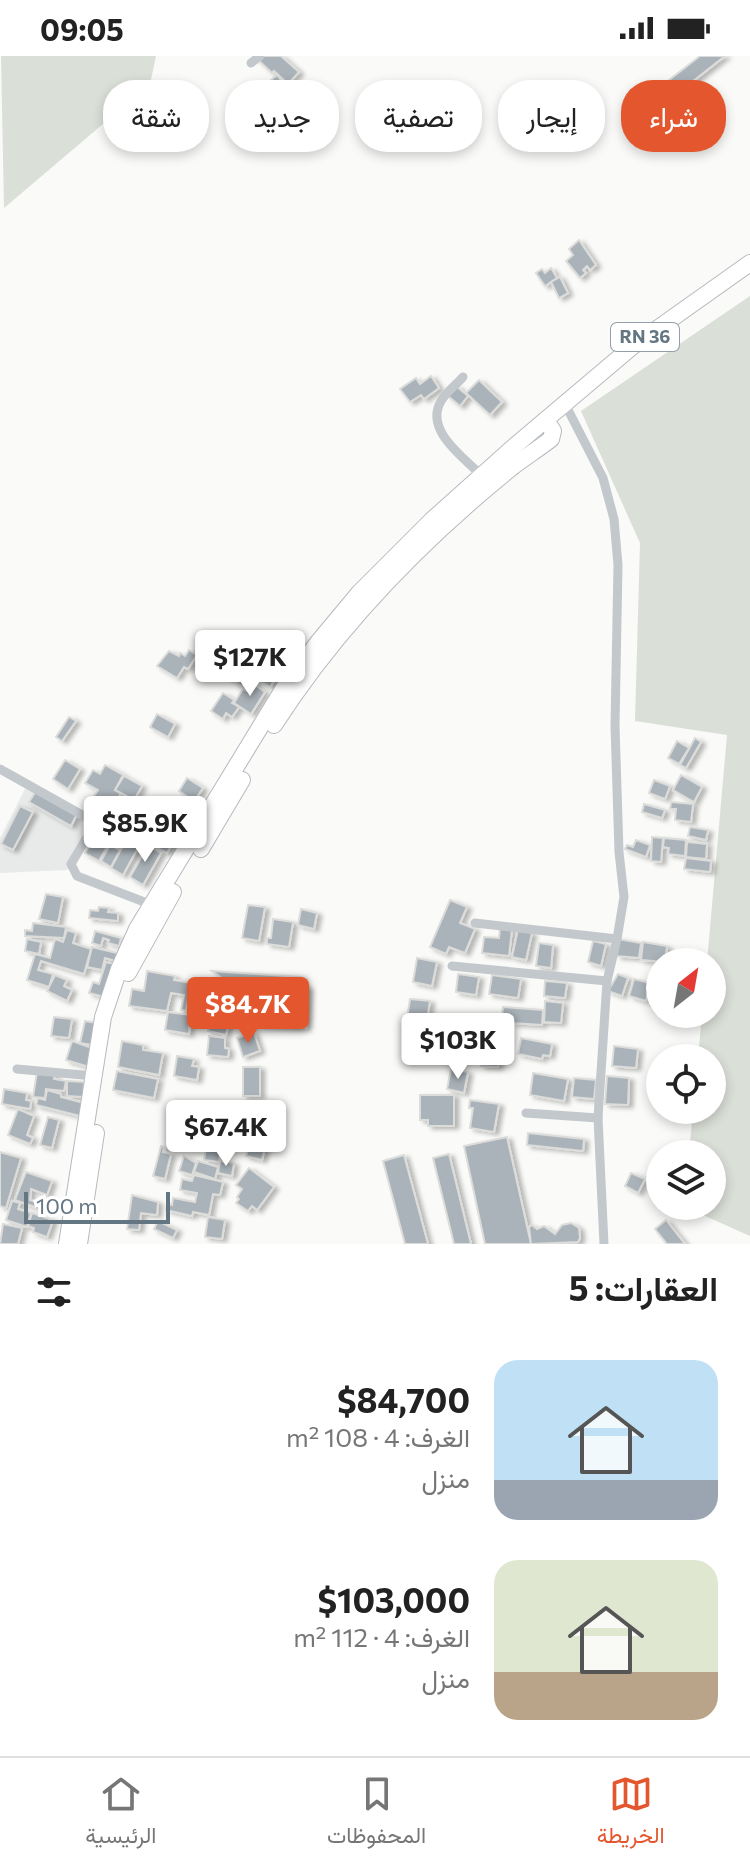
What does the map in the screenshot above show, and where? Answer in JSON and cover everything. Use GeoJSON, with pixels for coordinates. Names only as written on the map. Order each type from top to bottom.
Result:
{"type":"FeatureCollection","features":[{"type":"Feature","properties":{"kind":"main road","name":"RN 36"},"geometry":{"type":"LineString","coordinates":[[67,1244],[103,1017],[113,984],[127,949],[152,905],[284,688],[319,641],[381,570],[481,475],[633,346],[750,263]]}},
{"type":"Feature","properties":{"kind":"main road"},"geometry":{"type":"LineString","coordinates":[[79,1244],[115,1009],[128,971],[157,919],[268,735],[315,667],[430,539],[489,487],[551,439],[553,431],[546,420]]}},
{"type":"Feature","properties":{"kind":"street"},"geometry":{"type":"LineString","coordinates":[[251,63],[260,56]]}},
{"type":"Feature","properties":{"kind":"street"},"geometry":{"type":"LineString","coordinates":[[463,377],[441,399],[437,421],[444,436],[481,475]]}},
{"type":"Feature","properties":{"kind":"street"},"geometry":{"type":"LineString","coordinates":[[565,404],[603,478],[614,519],[618,565],[615,726],[619,852],[624,897],[607,981],[598,1118],[604,1244]]}},
{"type":"Feature","properties":{"kind":"street"},"geometry":{"type":"LineString","coordinates":[[0,769],[91,820],[92,829],[71,864],[74,874],[152,905]]}},
{"type":"Feature","properties":{"kind":"street"},"geometry":{"type":"LineString","coordinates":[[475,923],[617,939]]}},
{"type":"Feature","properties":{"kind":"street"},"geometry":{"type":"LineString","coordinates":[[452,966],[607,981]]}},
{"type":"Feature","properties":{"kind":"street"},"geometry":{"type":"LineString","coordinates":[[17,1069],[94,1076]]}},
{"type":"Feature","properties":{"kind":"street"},"geometry":{"type":"LineString","coordinates":[[526,1113],[598,1118]]}},
{"type":"Feature","properties":{"kind":"shaded area"},"geometry":{"type":"Polygon","coordinates":[[[1,56],[156,56],[151,80],[103,80],[103,124],[4,208],[1,56]]]}},
{"type":"Feature","properties":{"kind":"shaded area"},"geometry":{"type":"Polygon","coordinates":[[[750,296],[750,1236],[714,1220],[726,1220],[726,1140],[690,1140],[692,1124],[726,1124],[726,1044],[699,1044],[701,1028],[726,1028],[726,948],[708,948],[727,735],[635,721],[640,543],[581,411],[750,296]]]}},
{"type":"Feature","properties":{"kind":"shaded area"},"geometry":{"type":"Polygon","coordinates":[[[27,785],[93,823],[67,870],[0,873],[0,838],[27,785]]]}},
{"type":"Feature","properties":{"kind":"building"},"geometry":{"type":"Polygon","coordinates":[[[281,56],[299,72],[292,80],[284,80],[256,58],[281,56]]]}},
{"type":"Feature","properties":{"kind":"building"},"geometry":{"type":"Polygon","coordinates":[[[700,56],[725,56],[694,80],[669,80],[700,56]]]}},
{"type":"Feature","properties":{"kind":"building"},"geometry":{"type":"Polygon","coordinates":[[[579,240],[596,265],[590,270],[587,266],[583,270],[586,273],[580,278],[566,261],[573,255],[569,249],[579,240]]]}},
{"type":"Feature","properties":{"kind":"building"},"geometry":{"type":"Polygon","coordinates":[[[551,268],[557,278],[545,286],[536,273],[542,269],[545,273],[551,268]]]}},
{"type":"Feature","properties":{"kind":"building"},"geometry":{"type":"Polygon","coordinates":[[[560,277],[568,293],[559,298],[551,282],[560,277]]]}},
{"type":"Feature","properties":{"kind":"building"},"geometry":{"type":"Polygon","coordinates":[[[431,376],[439,388],[424,399],[421,395],[410,402],[400,389],[416,378],[420,384],[431,376]]]}},
{"type":"Feature","properties":{"kind":"building"},"geometry":{"type":"Polygon","coordinates":[[[479,380],[502,402],[490,415],[466,393],[479,380]]]}},
{"type":"Feature","properties":{"kind":"building"},"geometry":{"type":"Polygon","coordinates":[[[456,386],[468,396],[460,406],[448,396],[456,386]]]}},
{"type":"Feature","properties":{"kind":"building"},"geometry":{"type":"Polygon","coordinates":[[[233,646],[255,661],[247,673],[223,662],[233,646]]]}},
{"type":"Feature","properties":{"kind":"building"},"geometry":{"type":"Polygon","coordinates":[[[189,650],[197,655],[177,678],[157,666],[169,651],[185,656],[189,650]]]}},
{"type":"Feature","properties":{"kind":"building"},"geometry":{"type":"Polygon","coordinates":[[[256,661],[278,675],[270,687],[248,673],[256,661]]]}},
{"type":"Feature","properties":{"kind":"building"},"geometry":{"type":"Polygon","coordinates":[[[229,664],[250,677],[244,687],[223,674],[229,664]]]}},
{"type":"Feature","properties":{"kind":"building"},"geometry":{"type":"Polygon","coordinates":[[[252,683],[265,692],[251,714],[234,703],[243,689],[247,691],[252,683]]]}},
{"type":"Feature","properties":{"kind":"building"},"geometry":{"type":"Polygon","coordinates":[[[223,693],[239,707],[232,717],[226,713],[223,719],[211,711],[223,693]]]}},
{"type":"Feature","properties":{"kind":"building"},"geometry":{"type":"Polygon","coordinates":[[[157,714],[175,724],[168,737],[150,727],[157,714]]]}},
{"type":"Feature","properties":{"kind":"building"},"geometry":{"type":"Polygon","coordinates":[[[69,717],[76,721],[62,741],[56,737],[69,717]]]}},
{"type":"Feature","properties":{"kind":"building"},"geometry":{"type":"Polygon","coordinates":[[[695,738],[701,742],[686,768],[680,765],[695,738]]]}},
{"type":"Feature","properties":{"kind":"building"},"geometry":{"type":"Polygon","coordinates":[[[677,741],[689,748],[679,764],[668,758],[677,741]]]}},
{"type":"Feature","properties":{"kind":"building"},"geometry":{"type":"Polygon","coordinates":[[[65,760],[80,769],[68,789],[53,779],[65,760]]]}},
{"type":"Feature","properties":{"kind":"building"},"geometry":{"type":"Polygon","coordinates":[[[105,765],[123,775],[115,790],[121,793],[108,815],[89,804],[98,790],[85,783],[93,770],[100,774],[105,765]]]}},
{"type":"Feature","properties":{"kind":"building"},"geometry":{"type":"Polygon","coordinates":[[[681,775],[702,787],[694,802],[673,790],[681,775]]]}},
{"type":"Feature","properties":{"kind":"building"},"geometry":{"type":"Polygon","coordinates":[[[124,776],[142,786],[134,800],[115,790],[124,776]]]}},
{"type":"Feature","properties":{"kind":"building"},"geometry":{"type":"Polygon","coordinates":[[[187,778],[203,788],[194,801],[179,791],[187,778]]]}},
{"type":"Feature","properties":{"kind":"building"},"geometry":{"type":"Polygon","coordinates":[[[654,780],[670,786],[665,799],[649,793],[654,780]]]}},
{"type":"Feature","properties":{"kind":"building"},"geometry":{"type":"Polygon","coordinates":[[[36,791],[77,814],[71,826],[29,802],[36,791]]]}},
{"type":"Feature","properties":{"kind":"building"},"geometry":{"type":"Polygon","coordinates":[[[671,802],[693,804],[691,822],[675,820],[676,809],[670,809],[671,802]]]}},
{"type":"Feature","properties":{"kind":"building"},"geometry":{"type":"Polygon","coordinates":[[[644,804],[665,810],[662,818],[642,812],[644,804]]]}},
{"type":"Feature","properties":{"kind":"building"},"geometry":{"type":"Polygon","coordinates":[[[20,806],[33,812],[13,850],[1,844],[20,806]]]}},
{"type":"Feature","properties":{"kind":"building"},"geometry":{"type":"Polygon","coordinates":[[[174,807],[188,815],[178,832],[164,824],[174,807]]]}},
{"type":"Feature","properties":{"kind":"building"},"geometry":{"type":"Polygon","coordinates":[[[160,808],[169,814],[154,837],[145,831],[160,808]]]}},
{"type":"Feature","properties":{"kind":"building"},"geometry":{"type":"Polygon","coordinates":[[[102,821],[128,835],[121,848],[95,834],[102,821]]]}},
{"type":"Feature","properties":{"kind":"building"},"geometry":{"type":"Polygon","coordinates":[[[163,824],[169,827],[157,847],[147,841],[149,838],[153,840],[163,824]]]}},
{"type":"Feature","properties":{"kind":"building"},"geometry":{"type":"Polygon","coordinates":[[[690,827],[708,830],[706,840],[688,836],[690,827]]]}},
{"type":"Feature","properties":{"kind":"building"},"geometry":{"type":"Polygon","coordinates":[[[169,828],[178,833],[167,853],[158,848],[169,828]]]}},
{"type":"Feature","properties":{"kind":"building"},"geometry":{"type":"Polygon","coordinates":[[[129,835],[141,842],[123,875],[111,868],[129,835]]]}},
{"type":"Feature","properties":{"kind":"building"},"geometry":{"type":"Polygon","coordinates":[[[652,837],[663,838],[661,862],[651,861],[652,837]]]}},
{"type":"Feature","properties":{"kind":"building"},"geometry":{"type":"Polygon","coordinates":[[[664,838],[686,840],[685,856],[668,854],[669,848],[663,847],[664,838]]]}},
{"type":"Feature","properties":{"kind":"building"},"geometry":{"type":"Polygon","coordinates":[[[93,839],[107,847],[99,861],[85,853],[93,839]]]}},
{"type":"Feature","properties":{"kind":"building"},"geometry":{"type":"Polygon","coordinates":[[[636,840],[650,845],[646,857],[625,849],[627,845],[633,847],[636,840]]]}},
{"type":"Feature","properties":{"kind":"building"},"geometry":{"type":"Polygon","coordinates":[[[142,842],[161,853],[143,885],[130,877],[145,851],[139,847],[142,842]]]}},
{"type":"Feature","properties":{"kind":"building"},"geometry":{"type":"Polygon","coordinates":[[[687,842],[707,844],[706,859],[686,857],[687,842]]]}},
{"type":"Feature","properties":{"kind":"building"},"geometry":{"type":"Polygon","coordinates":[[[110,845],[120,850],[111,867],[101,861],[110,845]]]}},
{"type":"Feature","properties":{"kind":"building"},"geometry":{"type":"Polygon","coordinates":[[[686,858],[711,861],[710,872],[684,869],[686,858]]]}},
{"type":"Feature","properties":{"kind":"building"},"geometry":{"type":"Polygon","coordinates":[[[46,894],[63,897],[58,923],[39,919],[46,894]]]}},
{"type":"Feature","properties":{"kind":"building"},"geometry":{"type":"Polygon","coordinates":[[[450,900],[467,907],[460,923],[475,929],[465,953],[449,947],[446,954],[430,947],[450,900]]]}},
{"type":"Feature","properties":{"kind":"building"},"geometry":{"type":"Polygon","coordinates":[[[248,905],[265,907],[259,941],[242,938],[248,905]]]}},
{"type":"Feature","properties":{"kind":"building"},"geometry":{"type":"Polygon","coordinates":[[[99,907],[118,913],[118,921],[89,918],[90,910],[98,911],[99,907]]]}},
{"type":"Feature","properties":{"kind":"building"},"geometry":{"type":"Polygon","coordinates":[[[301,909],[317,913],[314,929],[298,925],[301,909]]]}},
{"type":"Feature","properties":{"kind":"building"},"geometry":{"type":"Polygon","coordinates":[[[273,919],[293,922],[289,947],[267,944],[267,938],[271,938],[273,919]]]}},
{"type":"Feature","properties":{"kind":"building"},"geometry":{"type":"Polygon","coordinates":[[[33,923],[66,927],[64,938],[25,936],[25,930],[32,931],[33,923]]]}},
{"type":"Feature","properties":{"kind":"building"},"geometry":{"type":"Polygon","coordinates":[[[500,927],[512,929],[509,956],[482,953],[484,937],[499,938],[500,927]]]}},
{"type":"Feature","properties":{"kind":"building"},"geometry":{"type":"Polygon","coordinates":[[[518,929],[532,933],[526,960],[512,957],[518,929]]]}},
{"type":"Feature","properties":{"kind":"building"},"geometry":{"type":"Polygon","coordinates":[[[67,930],[76,933],[73,943],[91,949],[84,974],[41,961],[38,970],[53,974],[49,987],[27,980],[35,954],[50,958],[55,939],[63,942],[67,930]]]}},
{"type":"Feature","properties":{"kind":"building"},"geometry":{"type":"Polygon","coordinates":[[[95,931],[121,938],[119,946],[103,938],[101,946],[92,943],[95,931]]]}},
{"type":"Feature","properties":{"kind":"building"},"geometry":{"type":"Polygon","coordinates":[[[27,939],[41,942],[39,954],[25,951],[27,939]]]}},
{"type":"Feature","properties":{"kind":"building"},"geometry":{"type":"Polygon","coordinates":[[[618,939],[641,943],[639,958],[617,956],[618,939]]]}},
{"type":"Feature","properties":{"kind":"building"},"geometry":{"type":"Polygon","coordinates":[[[593,941],[606,944],[601,966],[588,962],[593,941]]]}},
{"type":"Feature","properties":{"kind":"building"},"geometry":{"type":"Polygon","coordinates":[[[643,942],[667,946],[646,948],[646,960],[641,960],[643,942]]]}},
{"type":"Feature","properties":{"kind":"building"},"geometry":{"type":"Polygon","coordinates":[[[539,943],[553,945],[551,968],[536,966],[539,943]]]}},
{"type":"Feature","properties":{"kind":"building"},"geometry":{"type":"Polygon","coordinates":[[[92,947],[121,954],[119,962],[105,958],[102,970],[87,967],[92,947]]]}},
{"type":"Feature","properties":{"kind":"building"},"geometry":{"type":"Polygon","coordinates":[[[417,958],[437,962],[432,986],[413,982],[417,958]]]}},
{"type":"Feature","properties":{"kind":"building"},"geometry":{"type":"Polygon","coordinates":[[[106,962],[118,965],[108,998],[89,993],[93,982],[99,984],[106,962]]]}},
{"type":"Feature","properties":{"kind":"building"},"geometry":{"type":"Polygon","coordinates":[[[147,971],[175,976],[174,980],[191,983],[186,1011],[181,1010],[184,995],[171,993],[167,1011],[129,1006],[132,989],[144,991],[147,971]]]}},
{"type":"Feature","properties":{"kind":"building"},"geometry":{"type":"Polygon","coordinates":[[[212,971],[301,977],[301,983],[308,988],[306,1028],[262,1025],[228,999],[229,983],[212,971]]]}},
{"type":"Feature","properties":{"kind":"building"},"geometry":{"type":"Polygon","coordinates":[[[458,974],[479,977],[476,995],[456,992],[458,974]]]}},
{"type":"Feature","properties":{"kind":"building"},"geometry":{"type":"Polygon","coordinates":[[[618,974],[628,978],[622,996],[608,991],[618,974]]]}},
{"type":"Feature","properties":{"kind":"building"},"geometry":{"type":"Polygon","coordinates":[[[55,975],[67,980],[64,986],[72,990],[67,1001],[47,991],[55,975]]]}},
{"type":"Feature","properties":{"kind":"building"},"geometry":{"type":"Polygon","coordinates":[[[492,975],[521,979],[518,998],[489,994],[492,975]]]}},
{"type":"Feature","properties":{"kind":"building"},"geometry":{"type":"Polygon","coordinates":[[[634,979],[646,982],[646,1001],[629,996],[634,979]]]}},
{"type":"Feature","properties":{"kind":"building"},"geometry":{"type":"Polygon","coordinates":[[[545,981],[567,983],[565,998],[544,996],[545,981]]]}},
{"type":"Feature","properties":{"kind":"building"},"geometry":{"type":"Polygon","coordinates":[[[410,999],[430,1001],[427,1020],[418,1019],[417,1027],[406,1025],[410,999]]]}},
{"type":"Feature","properties":{"kind":"building"},"geometry":{"type":"Polygon","coordinates":[[[545,1001],[563,1003],[561,1023],[544,1022],[545,1001]]]}},
{"type":"Feature","properties":{"kind":"building"},"geometry":{"type":"Polygon","coordinates":[[[503,1007],[543,1010],[542,1025],[512,1023],[513,1017],[502,1016],[503,1007]]]}},
{"type":"Feature","properties":{"kind":"building"},"geometry":{"type":"Polygon","coordinates":[[[168,1012],[190,1015],[189,1034],[165,1030],[168,1012]]]}},
{"type":"Feature","properties":{"kind":"building"},"geometry":{"type":"Polygon","coordinates":[[[211,1013],[230,1017],[226,1035],[208,1031],[211,1013]]]}},
{"type":"Feature","properties":{"kind":"building"},"geometry":{"type":"Polygon","coordinates":[[[54,1017],[72,1019],[69,1038],[51,1036],[54,1017]]]}},
{"type":"Feature","properties":{"kind":"building"},"geometry":{"type":"Polygon","coordinates":[[[85,1021],[96,1023],[92,1045],[80,1043],[85,1021]]]}},
{"type":"Feature","properties":{"kind":"building"},"geometry":{"type":"Polygon","coordinates":[[[254,1033],[260,1051],[243,1057],[237,1038],[254,1033]]]}},
{"type":"Feature","properties":{"kind":"building"},"geometry":{"type":"Polygon","coordinates":[[[209,1036],[225,1038],[228,1057],[207,1055],[209,1036]]]}},
{"type":"Feature","properties":{"kind":"building"},"geometry":{"type":"Polygon","coordinates":[[[521,1038],[552,1044],[550,1056],[543,1055],[542,1059],[518,1054],[521,1038]]]}},
{"type":"Feature","properties":{"kind":"building"},"geometry":{"type":"Polygon","coordinates":[[[72,1041],[95,1049],[89,1067],[66,1060],[72,1041]]]}},
{"type":"Feature","properties":{"kind":"building"},"geometry":{"type":"Polygon","coordinates":[[[122,1041],[143,1045],[143,1050],[163,1053],[159,1075],[118,1067],[122,1041]]]}},
{"type":"Feature","properties":{"kind":"building"},"geometry":{"type":"Polygon","coordinates":[[[614,1046],[638,1049],[636,1068],[612,1066],[614,1046]]]}},
{"type":"Feature","properties":{"kind":"building"},"geometry":{"type":"Polygon","coordinates":[[[483,1051],[499,1052],[498,1067],[481,1066],[483,1051]]]}},
{"type":"Feature","properties":{"kind":"building"},"geometry":{"type":"Polygon","coordinates":[[[177,1056],[194,1059],[192,1066],[199,1067],[197,1080],[174,1076],[177,1056]]]}},
{"type":"Feature","properties":{"kind":"building"},"geometry":{"type":"Polygon","coordinates":[[[243,1067],[260,1067],[260,1096],[243,1096],[243,1067]]]}},
{"type":"Feature","properties":{"kind":"building"},"geometry":{"type":"Polygon","coordinates":[[[451,1069],[468,1072],[464,1093],[447,1089],[451,1069]]]}},
{"type":"Feature","properties":{"kind":"building"},"geometry":{"type":"Polygon","coordinates":[[[117,1071],[158,1079],[154,1098],[113,1090],[117,1071]]]}},
{"type":"Feature","properties":{"kind":"building"},"geometry":{"type":"Polygon","coordinates":[[[37,1072],[55,1074],[54,1079],[66,1081],[64,1091],[46,1089],[45,1098],[33,1097],[37,1072]]]}},
{"type":"Feature","properties":{"kind":"building"},"geometry":{"type":"Polygon","coordinates":[[[533,1073],[568,1079],[564,1101],[530,1095],[533,1073]]]}},
{"type":"Feature","properties":{"kind":"building"},"geometry":{"type":"Polygon","coordinates":[[[607,1076],[629,1078],[628,1105],[605,1104],[607,1076]]]}},
{"type":"Feature","properties":{"kind":"building"},"geometry":{"type":"Polygon","coordinates":[[[574,1078],[596,1080],[594,1099],[572,1097],[574,1078]]]}},
{"type":"Feature","properties":{"kind":"building"},"geometry":{"type":"Polygon","coordinates":[[[67,1081],[84,1082],[83,1097],[67,1096],[67,1081]]]}},
{"type":"Feature","properties":{"kind":"building"},"geometry":{"type":"Polygon","coordinates":[[[4,1089],[27,1093],[26,1100],[31,1101],[30,1109],[2,1104],[4,1089]]]}},
{"type":"Feature","properties":{"kind":"building"},"geometry":{"type":"Polygon","coordinates":[[[47,1090],[84,1103],[80,1116],[36,1105],[38,1098],[45,1100],[47,1090]]]}},
{"type":"Feature","properties":{"kind":"building"},"geometry":{"type":"Polygon","coordinates":[[[420,1095],[454,1095],[454,1126],[428,1126],[428,1120],[420,1120],[420,1095]]]}},
{"type":"Feature","properties":{"kind":"building"},"geometry":{"type":"Polygon","coordinates":[[[470,1100],[499,1104],[494,1132],[470,1128],[473,1108],[469,1108],[470,1100]]]}},
{"type":"Feature","properties":{"kind":"building"},"geometry":{"type":"Polygon","coordinates":[[[18,1109],[34,1116],[27,1135],[33,1138],[30,1144],[8,1135],[18,1109]]]}},
{"type":"Feature","properties":{"kind":"building"},"geometry":{"type":"Polygon","coordinates":[[[48,1117],[59,1120],[52,1148],[40,1145],[48,1117]]]}},
{"type":"Feature","properties":{"kind":"building"},"geometry":{"type":"Polygon","coordinates":[[[528,1133],[584,1139],[583,1151],[527,1145],[528,1133]]]}},
{"type":"Feature","properties":{"kind":"building"},"geometry":{"type":"Polygon","coordinates":[[[507,1137],[531,1244],[485,1244],[464,1146],[507,1137]]]}},
{"type":"Feature","properties":{"kind":"building"},"geometry":{"type":"Polygon","coordinates":[[[251,1140],[266,1144],[262,1160],[246,1156],[251,1140]]]}},
{"type":"Feature","properties":{"kind":"building"},"geometry":{"type":"Polygon","coordinates":[[[207,1145],[221,1147],[219,1162],[204,1160],[207,1145]]]}},
{"type":"Feature","properties":{"kind":"building"},"geometry":{"type":"Polygon","coordinates":[[[161,1146],[164,1147],[163,1152],[171,1154],[165,1179],[153,1176],[161,1146]]]}},
{"type":"Feature","properties":{"kind":"building"},"geometry":{"type":"Polygon","coordinates":[[[0,1152],[21,1158],[6,1208],[0,1206],[0,1152]]]}},
{"type":"Feature","properties":{"kind":"building"},"geometry":{"type":"Polygon","coordinates":[[[449,1154],[471,1244],[454,1244],[433,1158],[449,1154]]]}},
{"type":"Feature","properties":{"kind":"building"},"geometry":{"type":"Polygon","coordinates":[[[404,1155],[428,1244],[405,1244],[383,1161],[404,1155]]]}},
{"type":"Feature","properties":{"kind":"building"},"geometry":{"type":"Polygon","coordinates":[[[184,1156],[196,1163],[192,1175],[179,1171],[184,1156]]]}},
{"type":"Feature","properties":{"kind":"building"},"geometry":{"type":"Polygon","coordinates":[[[198,1161],[218,1167],[215,1179],[194,1172],[198,1161]]]}},
{"type":"Feature","properties":{"kind":"building"},"geometry":{"type":"Polygon","coordinates":[[[220,1161],[234,1163],[232,1176],[218,1173],[220,1161]]]}},
{"type":"Feature","properties":{"kind":"building"},"geometry":{"type":"Polygon","coordinates":[[[249,1168],[274,1187],[257,1210],[252,1206],[248,1211],[236,1203],[242,1189],[236,1185],[249,1168]]]}},
{"type":"Feature","properties":{"kind":"building"},"geometry":{"type":"Polygon","coordinates":[[[26,1172],[52,1181],[47,1195],[31,1189],[30,1200],[37,1202],[35,1207],[15,1200],[26,1172]]]}},
{"type":"Feature","properties":{"kind":"building"},"geometry":{"type":"Polygon","coordinates":[[[631,1173],[645,1179],[638,1193],[625,1186],[631,1173]]]}},
{"type":"Feature","properties":{"kind":"building"},"geometry":{"type":"Polygon","coordinates":[[[194,1175],[223,1182],[220,1195],[213,1194],[209,1215],[193,1212],[192,1216],[166,1210],[167,1204],[172,1205],[173,1198],[195,1202],[197,1193],[180,1190],[182,1179],[192,1181],[194,1175]]]}},
{"type":"Feature","properties":{"kind":"building"},"geometry":{"type":"Polygon","coordinates":[[[132,1195],[158,1202],[157,1215],[141,1213],[139,1230],[127,1229],[132,1195]]]}},
{"type":"Feature","properties":{"kind":"building"},"geometry":{"type":"Polygon","coordinates":[[[12,1201],[20,1203],[18,1209],[31,1213],[27,1227],[6,1220],[12,1201]]]}},
{"type":"Feature","properties":{"kind":"building"},"geometry":{"type":"Polygon","coordinates":[[[32,1213],[53,1220],[47,1237],[33,1232],[34,1228],[28,1226],[32,1213]]]}},
{"type":"Feature","properties":{"kind":"building"},"geometry":{"type":"Polygon","coordinates":[[[208,1217],[225,1220],[222,1239],[205,1237],[208,1217]]]}},
{"type":"Feature","properties":{"kind":"building"},"geometry":{"type":"Polygon","coordinates":[[[666,1220],[685,1244],[667,1244],[655,1229],[666,1220]]]}},
{"type":"Feature","properties":{"kind":"building"},"geometry":{"type":"Polygon","coordinates":[[[158,1221],[177,1230],[173,1238],[154,1229],[158,1221]]]}},
{"type":"Feature","properties":{"kind":"building"},"geometry":{"type":"Polygon","coordinates":[[[571,1223],[579,1228],[578,1242],[531,1244],[529,1227],[532,1225],[537,1229],[544,1226],[555,1234],[562,1225],[571,1223]]]}},
{"type":"Feature","properties":{"kind":"building"},"geometry":{"type":"Polygon","coordinates":[[[3,1224],[22,1228],[18,1244],[0,1244],[3,1224]]]}}]}
